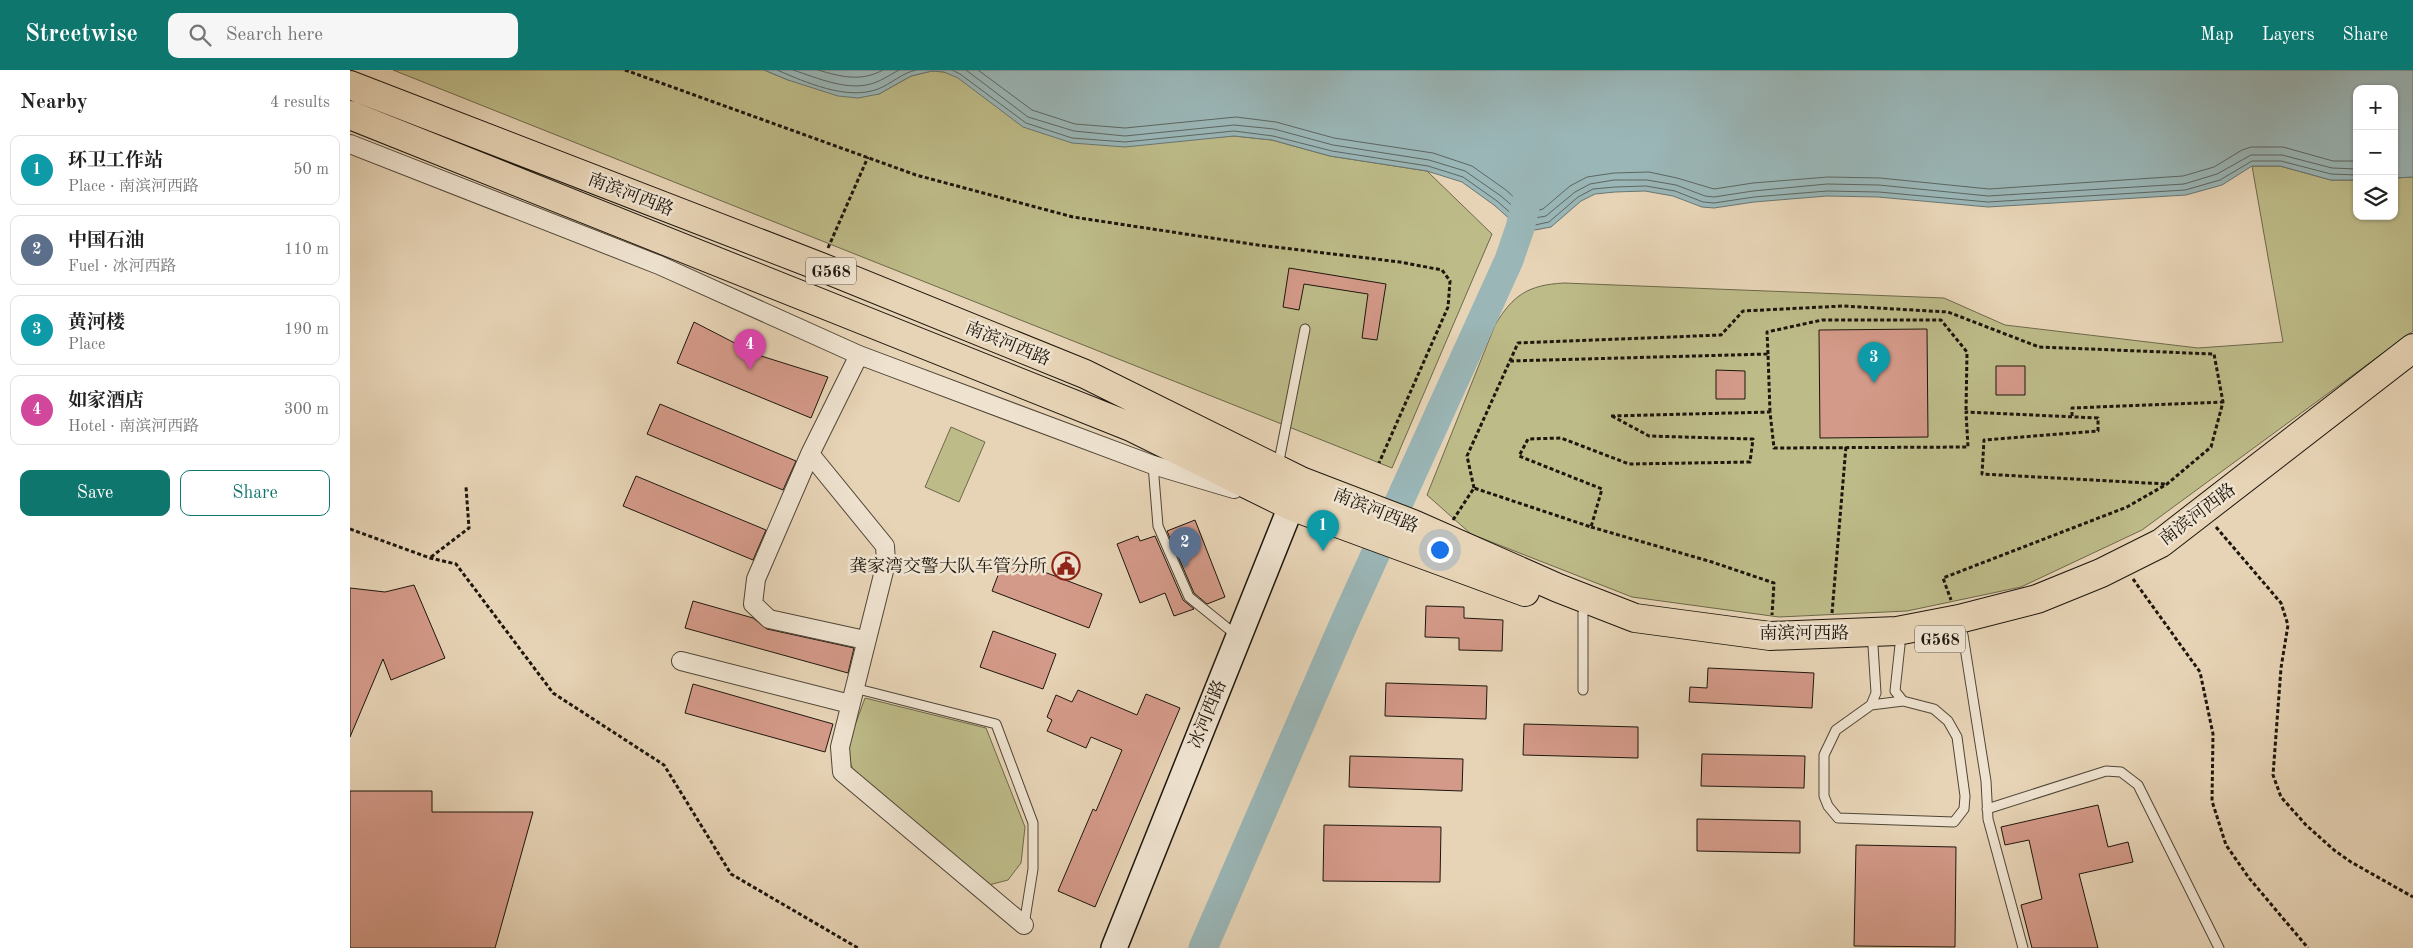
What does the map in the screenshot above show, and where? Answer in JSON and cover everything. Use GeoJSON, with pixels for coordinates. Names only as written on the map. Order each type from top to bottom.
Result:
{"type":"FeatureCollection","features":[{"type":"Feature","properties":{"kind":"highway","name":"南滨河西路"},"geometry":{"type":"LineString","coordinates":[[350,85],[820,267],[1085,374],[1301,481],[1365,504],[1407,535],[1582,613],[1632,629],[1770,649],[1900,645],[1961,627],[2101,573],[2161,543],[2413,348]]}},
{"type":"Feature","properties":{"kind":"highway","name":"南滨河西路"},"geometry":{"type":"LineString","coordinates":[[350,115],[1131,427],[1291,506],[1356,529],[1442,537],[1558,588],[1635,618],[1770,636],[1961,627],[2042,615],[2170,554],[2413,364]]}},
{"type":"Feature","properties":{"kind":"main road","name":"冰河西路"},"geometry":{"type":"LineString","coordinates":[[1114,948],[1301,481]]}},
{"type":"Feature","properties":{"kind":"street","name":"南滨河西路"},"geometry":{"type":"LineString","coordinates":[[350,144],[659,266],[859,355],[1153,465],[1291,506]]}},
{"type":"Feature","properties":{"kind":"street"},"geometry":{"type":"LineString","coordinates":[[859,355],[810,454],[756,579],[753,604],[769,619],[865,640]]}},
{"type":"Feature","properties":{"kind":"street"},"geometry":{"type":"LineString","coordinates":[[810,454],[885,546],[886,563],[865,640],[840,747],[842,772],[1024,925]]}},
{"type":"Feature","properties":{"kind":"street"},"geometry":{"type":"LineString","coordinates":[[681,661],[852,696]]}},
{"type":"Feature","properties":{"kind":"lane"},"geometry":{"type":"LineString","coordinates":[[1277,469],[1305,329]]}},
{"type":"Feature","properties":{"kind":"lane"},"geometry":{"type":"LineString","coordinates":[[1153,465],[1158,526],[1189,598],[1239,637]]}},
{"type":"Feature","properties":{"kind":"lane"},"geometry":{"type":"LineString","coordinates":[[1582,613],[1583,690]]}},
{"type":"Feature","properties":{"kind":"lane"},"geometry":{"type":"LineString","coordinates":[[1961,627],[1986,781],[1988,819],[2023,948]]}},
{"type":"Feature","properties":{"kind":"lane"},"geometry":{"type":"LineString","coordinates":[[1900,645],[1895,691],[1903,701]]}},
{"type":"Feature","properties":{"kind":"lane"},"geometry":{"type":"LineString","coordinates":[[1871,705],[1876,694],[1873,646]]}},
{"type":"Feature","properties":{"kind":"lane"},"geometry":{"type":"LineString","coordinates":[[852,696],[996,724],[1033,823],[1033,870],[1024,925]]}},
{"type":"Feature","properties":{"kind":"lane"},"geometry":{"type":"LineString","coordinates":[[1903,701],[1934,709],[1948,721],[1957,737],[1965,796],[1964,809],[1954,822],[1838,818],[1828,806],[1824,796],[1824,755],[1836,730],[1871,705],[1903,701]]}},
{"type":"Feature","properties":{"kind":"lane"},"geometry":{"type":"LineString","coordinates":[[1987,809],[2106,771],[2121,772],[2138,786],[2219,948]]}},
{"type":"Feature","properties":{"kind":"path"},"geometry":{"type":"LineString","coordinates":[[625,70],[916,174],[1073,217],[1258,245],[1400,262],[1442,270],[1450,281],[1448,307],[1379,463]]}},
{"type":"Feature","properties":{"kind":"path"},"geometry":{"type":"LineString","coordinates":[[820,267],[868,157]]}},
{"type":"Feature","properties":{"kind":"path"},"geometry":{"type":"LineString","coordinates":[[1442,537],[1474,488],[1467,456],[1518,343],[1721,335],[1743,311],[1843,306],[1948,312],[2039,347],[2214,354],[2223,402],[2211,447],[2167,484],[2127,507],[1943,578],[1961,627]]}},
{"type":"Feature","properties":{"kind":"path"},"geometry":{"type":"LineString","coordinates":[[1822,320],[1941,320],[1967,352],[1966,412],[1968,447],[1846,446],[1774,448],[1770,412],[1768,354],[1767,332],[1822,320]]}},
{"type":"Feature","properties":{"kind":"path"},"geometry":{"type":"LineString","coordinates":[[1510,361],[1768,354]]}},
{"type":"Feature","properties":{"kind":"path"},"geometry":{"type":"LineString","coordinates":[[2072,416],[2072,408],[2223,402]]}},
{"type":"Feature","properties":{"kind":"path"},"geometry":{"type":"LineString","coordinates":[[1591,527],[1602,489],[1519,456],[1528,439],[1560,438],[1629,464],[1750,462],[1753,439],[1649,436],[1611,416],[1770,412]]}},
{"type":"Feature","properties":{"kind":"path"},"geometry":{"type":"LineString","coordinates":[[1966,412],[2098,418],[2098,431],[1984,440],[1982,474],[2167,484]]}},
{"type":"Feature","properties":{"kind":"path"},"geometry":{"type":"LineString","coordinates":[[1830,634],[1846,446]]}},
{"type":"Feature","properties":{"kind":"path"},"geometry":{"type":"LineString","coordinates":[[430,558],[469,528],[466,487]]}},
{"type":"Feature","properties":{"kind":"path"},"geometry":{"type":"LineString","coordinates":[[1474,488],[1591,527],[1712,562],[1774,583],[1770,636]]}},
{"type":"Feature","properties":{"kind":"path"},"geometry":{"type":"LineString","coordinates":[[2211,521],[2281,603],[2288,625],[2281,668],[2273,774],[2281,797],[2306,825],[2340,854],[2413,897]]}},
{"type":"Feature","properties":{"kind":"path"},"geometry":{"type":"LineString","coordinates":[[350,529],[430,558],[456,564],[553,693],[664,765],[731,874],[858,948]]}},
{"type":"Feature","properties":{"kind":"path"},"geometry":{"type":"LineString","coordinates":[[2129,575],[2200,672],[2213,734],[2212,801],[2226,845],[2248,878],[2308,948]]}},
{"type":"Feature","properties":{"kind":"shaded area"},"geometry":{"type":"Polygon","coordinates":[[[393,70],[764,70],[788,80],[879,94],[911,76],[932,71],[944,72],[1194,139],[1234,136],[1272,140],[1330,156],[1427,171],[1492,234],[1392,468],[393,70]]]}},
{"type":"Feature","properties":{"kind":"shaded area"},"geometry":{"type":"Polygon","coordinates":[[[2252,166],[2280,166],[2331,180],[2353,180],[2353,220],[2398,220],[2398,178],[2413,177],[2413,331],[2142,530],[2021,587],[1907,611],[1779,617],[1632,597],[1471,534],[1427,495],[1495,325],[1515,299],[1531,289],[1551,284],[1944,298],[2005,325],[2198,348],[2283,342],[2252,166]]]}},
{"type":"Feature","properties":{"kind":"shaded area"},"geometry":{"type":"Polygon","coordinates":[[[951,427],[985,442],[959,502],[925,487],[951,427]]]}},
{"type":"Feature","properties":{"kind":"shaded area"},"geometry":{"type":"Polygon","coordinates":[[[865,698],[986,728],[1025,827],[1021,863],[1008,880],[985,886],[853,770],[846,750],[865,698]]]}},
{"type":"Feature","properties":{"kind":"water"},"geometry":{"type":"Polygon","coordinates":[[[764,70],[2413,70],[2413,177],[2398,178],[2398,85],[2353,85],[2353,180],[2331,180],[2280,166],[2252,166],[2222,185],[2186,195],[1988,207],[1878,197],[1827,196],[1754,202],[1714,208],[1702,207],[1673,196],[1645,191],[1615,192],[1595,194],[1581,201],[1551,227],[1535,230],[1520,228],[1494,205],[1462,182],[1427,171],[1330,156],[1272,140],[1234,136],[1125,147],[1072,143],[1023,127],[958,78],[944,72],[932,71],[911,76],[879,94],[858,98],[838,96],[764,70]]]}},
{"type":"Feature","properties":{"kind":"building"},"geometry":{"type":"Polygon","coordinates":[[[1289,268],[1386,284],[1377,340],[1362,338],[1368,294],[1304,284],[1299,310],[1283,307],[1289,268]]]}},
{"type":"Feature","properties":{"kind":"building"},"geometry":{"type":"Polygon","coordinates":[[[694,322],[758,355],[828,377],[811,418],[677,363],[694,322]]]}},
{"type":"Feature","properties":{"kind":"building"},"geometry":{"type":"Polygon","coordinates":[[[1927,329],[1928,437],[1820,438],[1819,330],[1927,329]]]}},
{"type":"Feature","properties":{"kind":"building"},"geometry":{"type":"Polygon","coordinates":[[[1996,366],[2025,366],[2025,395],[1996,395],[1996,366]]]}},
{"type":"Feature","properties":{"kind":"building"},"geometry":{"type":"Polygon","coordinates":[[[1716,370],[1745,371],[1745,399],[1716,399],[1716,370]]]}},
{"type":"Feature","properties":{"kind":"building"},"geometry":{"type":"Polygon","coordinates":[[[660,404],[796,461],[783,490],[647,434],[660,404]]]}},
{"type":"Feature","properties":{"kind":"building"},"geometry":{"type":"Polygon","coordinates":[[[636,476],[766,530],[753,560],[623,506],[636,476]]]}},
{"type":"Feature","properties":{"kind":"building"},"geometry":{"type":"Polygon","coordinates":[[[1195,520],[1225,597],[1207,604],[1194,593],[1167,531],[1195,520]]]}},
{"type":"Feature","properties":{"kind":"building"},"geometry":{"type":"Polygon","coordinates":[[[1138,536],[1140,541],[1155,536],[1183,600],[1194,609],[1174,616],[1165,593],[1140,603],[1117,544],[1138,536]]]}},
{"type":"Feature","properties":{"kind":"building"},"geometry":{"type":"Polygon","coordinates":[[[1005,557],[1102,594],[1089,628],[992,591],[1005,557]]]}},
{"type":"Feature","properties":{"kind":"building"},"geometry":{"type":"Polygon","coordinates":[[[414,585],[445,658],[391,680],[383,659],[350,737],[350,588],[385,592],[414,585]]]}},
{"type":"Feature","properties":{"kind":"building"},"geometry":{"type":"Polygon","coordinates":[[[693,601],[753,618],[767,629],[854,648],[848,673],[685,628],[693,601]]]}},
{"type":"Feature","properties":{"kind":"building"},"geometry":{"type":"Polygon","coordinates":[[[1426,606],[1464,607],[1464,618],[1503,620],[1502,651],[1459,650],[1459,638],[1425,637],[1426,606]]]}},
{"type":"Feature","properties":{"kind":"building"},"geometry":{"type":"Polygon","coordinates":[[[993,631],[1056,654],[1043,689],[980,667],[993,631]]]}},
{"type":"Feature","properties":{"kind":"building"},"geometry":{"type":"Polygon","coordinates":[[[1708,668],[1814,673],[1812,708],[1689,702],[1690,687],[1707,688],[1708,668]]]}},
{"type":"Feature","properties":{"kind":"building"},"geometry":{"type":"Polygon","coordinates":[[[1386,683],[1487,686],[1486,719],[1385,716],[1386,683]]]}},
{"type":"Feature","properties":{"kind":"building"},"geometry":{"type":"Polygon","coordinates":[[[693,684],[833,724],[825,752],[685,713],[693,684]]]}},
{"type":"Feature","properties":{"kind":"building"},"geometry":{"type":"Polygon","coordinates":[[[1078,690],[1137,715],[1146,694],[1180,708],[1095,907],[1058,891],[1093,809],[1096,811],[1122,750],[1091,737],[1086,748],[1047,731],[1052,720],[1047,717],[1056,695],[1072,702],[1078,690]]]}},
{"type":"Feature","properties":{"kind":"building"},"geometry":{"type":"Polygon","coordinates":[[[1524,724],[1638,727],[1638,758],[1523,755],[1524,724]]]}},
{"type":"Feature","properties":{"kind":"building"},"geometry":{"type":"Polygon","coordinates":[[[1702,754],[1805,756],[1804,788],[1701,786],[1702,754]]]}},
{"type":"Feature","properties":{"kind":"building"},"geometry":{"type":"Polygon","coordinates":[[[1350,756],[1463,759],[1462,791],[1349,787],[1350,756]]]}},
{"type":"Feature","properties":{"kind":"building"},"geometry":{"type":"Polygon","coordinates":[[[350,791],[432,791],[432,812],[533,812],[495,948],[350,948],[350,791]]]}},
{"type":"Feature","properties":{"kind":"building"},"geometry":{"type":"Polygon","coordinates":[[[2098,805],[2108,847],[2128,842],[2133,862],[2079,874],[2098,948],[2032,948],[2021,905],[2042,899],[2029,840],[2005,845],[2001,827],[2098,805]]]}},
{"type":"Feature","properties":{"kind":"building"},"geometry":{"type":"Polygon","coordinates":[[[1697,819],[1800,821],[1800,853],[1697,851],[1697,819]]]}},
{"type":"Feature","properties":{"kind":"building"},"geometry":{"type":"Polygon","coordinates":[[[1324,825],[1441,827],[1440,882],[1323,881],[1324,825]]]}},
{"type":"Feature","properties":{"kind":"building"},"geometry":{"type":"Polygon","coordinates":[[[1856,845],[1956,847],[1955,947],[1854,946],[1856,845]]]}},
{"type":"Feature","properties":{"kind":"waterway"},"geometry":{"type":"LineString","coordinates":[[1203,948],[1345,621],[1509,260],[1520,228],[1529,190]]}},
{"type":"Feature","properties":{"kind":"place","name":"如家酒店"},"geometry":{"type":"Point","coordinates":[750,370]}},
{"type":"Feature","properties":{"kind":"place","name":"黄河楼"},"geometry":{"type":"Point","coordinates":[1874,383]}},
{"type":"Feature","properties":{"kind":"place","name":"环卫工作站"},"geometry":{"type":"Point","coordinates":[1323,551]}},
{"type":"Feature","properties":{"kind":"place","name":"龚家湾交警大队车管分所"},"geometry":{"type":"Point","coordinates":[1066,566]}},
{"type":"Feature","properties":{"kind":"place","name":"中国石油"},"geometry":{"type":"Point","coordinates":[1185,568]}}]}
